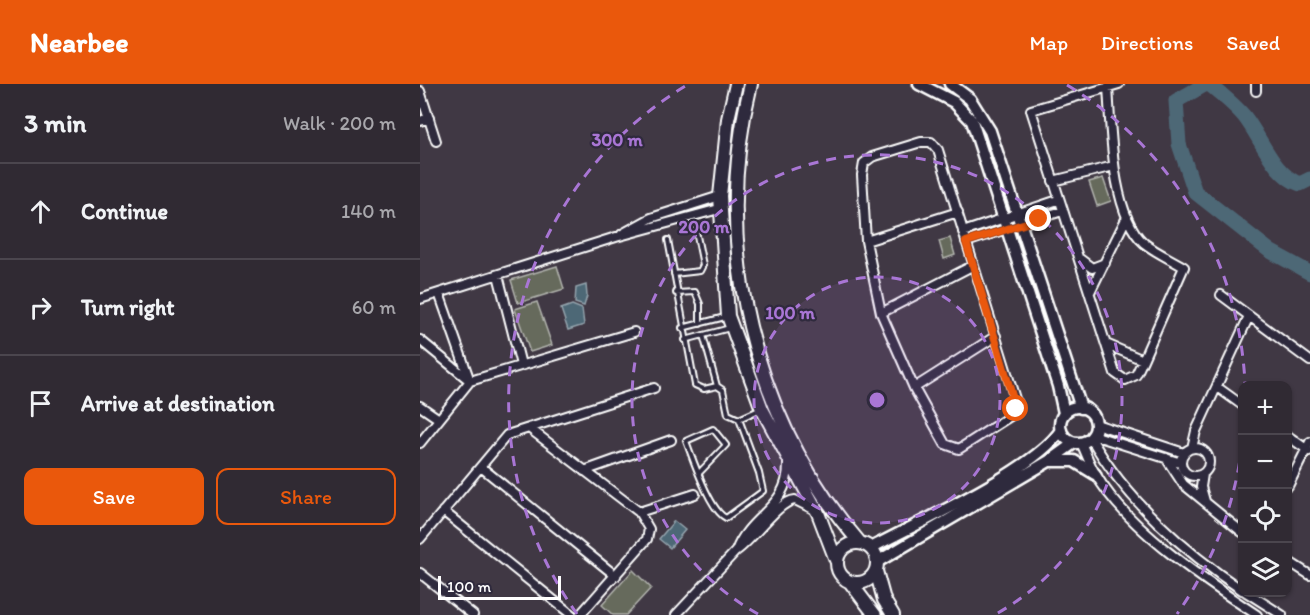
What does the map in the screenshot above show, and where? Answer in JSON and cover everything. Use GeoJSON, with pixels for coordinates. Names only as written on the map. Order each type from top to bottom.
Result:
{"type":"FeatureCollection","features":[{"type":"Feature","properties":{"kind":"main road"},"geometry":{"type":"LineString","coordinates":[[736,84],[728,119],[719,209],[730,322],[762,409],[788,462],[818,513],[838,571],[850,582],[875,615]]}},
{"type":"Feature","properties":{"kind":"main road"},"geometry":{"type":"LineString","coordinates":[[751,84],[742,128],[735,199],[741,284],[750,333],[764,376],[785,426],[827,500],[865,546],[877,567],[884,600],[894,615]]}},
{"type":"Feature","properties":{"kind":"main road"},"geometry":{"type":"LineString","coordinates":[[836,560],[847,545],[865,546]]}},
{"type":"Feature","properties":{"kind":"main road"},"geometry":{"type":"LineString","coordinates":[[850,582],[868,580],[877,567]]}},
{"type":"Feature","properties":{"kind":"street"},"geometry":{"type":"LineString","coordinates":[[865,546],[996,480],[1040,453],[1061,430],[1064,413],[1058,386],[972,121],[964,110],[939,88],[919,84]]}},
{"type":"Feature","properties":{"kind":"street"},"geometry":{"type":"LineString","coordinates":[[951,84],[970,99],[984,119],[1018,213],[1081,408]]}},
{"type":"Feature","properties":{"kind":"street"},"geometry":{"type":"LineString","coordinates":[[1108,87],[1114,166],[1127,217],[1143,242],[1184,267],[1136,375],[1125,380],[1115,373],[1031,110],[1108,87],[1119,84]]}},
{"type":"Feature","properties":{"kind":"street"},"geometry":{"type":"LineString","coordinates":[[420,91],[436,141]]}},
{"type":"Feature","properties":{"kind":"street"},"geometry":{"type":"LineString","coordinates":[[420,121],[429,118]]}},
{"type":"Feature","properties":{"kind":"street"},"geometry":{"type":"LineString","coordinates":[[921,142],[931,142],[938,150],[958,212],[972,266],[1016,402],[1012,415],[959,449],[945,444],[914,388],[881,313],[866,241],[862,175],[864,163],[872,157],[921,142]]}},
{"type":"Feature","properties":{"kind":"street"},"geometry":{"type":"LineString","coordinates":[[1053,182],[1114,166]]}},
{"type":"Feature","properties":{"kind":"street"},"geometry":{"type":"LineString","coordinates":[[616,237],[651,218],[720,196]]}},
{"type":"Feature","properties":{"kind":"street"},"geometry":{"type":"LineString","coordinates":[[963,232],[1058,200]]}},
{"type":"Feature","properties":{"kind":"street"},"geometry":{"type":"LineString","coordinates":[[420,299],[616,237],[719,209]]}},
{"type":"Feature","properties":{"kind":"street"},"geometry":{"type":"LineString","coordinates":[[966,242],[1062,211]]}},
{"type":"Feature","properties":{"kind":"street"},"geometry":{"type":"LineString","coordinates":[[866,241],[958,212]]}},
{"type":"Feature","properties":{"kind":"street"},"geometry":{"type":"LineString","coordinates":[[1090,292],[1127,217]]}},
{"type":"Feature","properties":{"kind":"street"},"geometry":{"type":"LineString","coordinates":[[1078,258],[1092,268],[1105,263]]}},
{"type":"Feature","properties":{"kind":"street"},"geometry":{"type":"LineString","coordinates":[[881,313],[972,266]]}},
{"type":"Feature","properties":{"kind":"street"},"geometry":{"type":"LineString","coordinates":[[498,275],[521,365]]}},
{"type":"Feature","properties":{"kind":"street"},"geometry":{"type":"LineString","coordinates":[[439,293],[470,381]]}},
{"type":"Feature","properties":{"kind":"street"},"geometry":{"type":"LineString","coordinates":[[1221,295],[1310,361]]}},
{"type":"Feature","properties":{"kind":"street"},"geometry":{"type":"LineString","coordinates":[[1183,484],[1184,453],[1192,448],[1196,431],[1249,316]]}},
{"type":"Feature","properties":{"kind":"street"},"geometry":{"type":"LineString","coordinates":[[420,443],[470,381],[634,332]]}},
{"type":"Feature","properties":{"kind":"street"},"geometry":{"type":"LineString","coordinates":[[914,388],[996,336]]}},
{"type":"Feature","properties":{"kind":"street"},"geometry":{"type":"LineString","coordinates":[[420,340],[470,381]]}},
{"type":"Feature","properties":{"kind":"street"},"geometry":{"type":"LineString","coordinates":[[1106,344],[1143,360]]}},
{"type":"Feature","properties":{"kind":"street"},"geometry":{"type":"LineString","coordinates":[[1217,387],[1238,402]]}},
{"type":"Feature","properties":{"kind":"street"},"geometry":{"type":"LineString","coordinates":[[420,539],[507,435],[654,388]]}},
{"type":"Feature","properties":{"kind":"street"},"geometry":{"type":"LineString","coordinates":[[420,406],[439,419]]}},
{"type":"Feature","properties":{"kind":"street"},"geometry":{"type":"LineString","coordinates":[[1064,413],[1081,408],[1092,413],[1087,436],[1095,474]]}},
{"type":"Feature","properties":{"kind":"street"},"geometry":{"type":"LineString","coordinates":[[529,428],[639,512],[649,529],[646,539],[580,615]]}},
{"type":"Feature","properties":{"kind":"street"},"geometry":{"type":"LineString","coordinates":[[1061,430],[1068,440],[1087,436],[1135,437],[1184,453]]}},
{"type":"Feature","properties":{"kind":"street"},"geometry":{"type":"LineString","coordinates":[[1087,436],[1122,486],[1148,513],[1238,586]]}},
{"type":"Feature","properties":{"kind":"street"},"geometry":{"type":"LineString","coordinates":[[877,567],[1087,436],[1118,442],[1166,458],[1182,467],[1190,476],[1203,474]]}},
{"type":"Feature","properties":{"kind":"street"},"geometry":{"type":"LineString","coordinates":[[1132,446],[1135,437]]}},
{"type":"Feature","properties":{"kind":"street"},"geometry":{"type":"LineString","coordinates":[[1292,439],[1309,448],[1292,477]]}},
{"type":"Feature","properties":{"kind":"street"},"geometry":{"type":"LineString","coordinates":[[584,471],[671,440]]}},
{"type":"Feature","properties":{"kind":"street"},"geometry":{"type":"LineString","coordinates":[[1101,456],[1106,445],[1118,442]]}},
{"type":"Feature","properties":{"kind":"street"},"geometry":{"type":"LineString","coordinates":[[1192,448],[1204,451],[1208,458],[1208,467],[1203,474],[1201,488],[1205,501]]}},
{"type":"Feature","properties":{"kind":"street"},"geometry":{"type":"LineString","coordinates":[[1166,458],[1183,484],[1238,529]]}},
{"type":"Feature","properties":{"kind":"street"},"geometry":{"type":"LineString","coordinates":[[1049,461],[1074,461],[1095,474],[1120,506],[1192,573],[1257,615]]}},
{"type":"Feature","properties":{"kind":"street"},"geometry":{"type":"LineString","coordinates":[[676,615],[736,551],[748,544],[784,498],[789,479],[788,462]]}},
{"type":"Feature","properties":{"kind":"street"},"geometry":{"type":"LineString","coordinates":[[481,467],[615,576]]}},
{"type":"Feature","properties":{"kind":"street"},"geometry":{"type":"LineString","coordinates":[[639,512],[695,494]]}},
{"type":"Feature","properties":{"kind":"street"},"geometry":{"type":"LineString","coordinates":[[784,498],[795,500],[818,513]]}},
{"type":"Feature","properties":{"kind":"street"},"geometry":{"type":"LineString","coordinates":[[443,511],[572,615]]}},
{"type":"Feature","properties":{"kind":"street"},"geometry":{"type":"LineString","coordinates":[[1292,564],[1310,575]]}},
{"type":"Feature","properties":{"kind":"street"},"geometry":{"type":"LineString","coordinates":[[420,573],[473,615]]}},
{"type":"Feature","properties":{"kind":"street"},"geometry":{"type":"LineString","coordinates":[[1254,597],[1282,615]]}},
{"type":"Feature","properties":{"kind":"lane"},"geometry":{"type":"LineString","coordinates":[[674,274],[700,271],[703,266],[696,231]]}},
{"type":"Feature","properties":{"kind":"lane"},"geometry":{"type":"LineString","coordinates":[[668,240],[694,385],[704,389],[717,386]]}},
{"type":"Feature","properties":{"kind":"lane"},"geometry":{"type":"LineString","coordinates":[[676,293],[695,292],[700,304],[700,324]]}},
{"type":"Feature","properties":{"kind":"lane"},"geometry":{"type":"LineString","coordinates":[[682,328],[730,322]]}},
{"type":"Feature","properties":{"kind":"lane"},"geometry":{"type":"LineString","coordinates":[[685,340],[704,335],[730,322]]}},
{"type":"Feature","properties":{"kind":"lane"},"geometry":{"type":"LineString","coordinates":[[700,472],[726,445],[713,429],[686,441],[713,504],[720,516],[726,518],[763,490],[739,419],[728,414],[723,390],[717,386],[704,335]]}},
{"type":"Feature","properties":{"kind":"lane"},"geometry":{"type":"LineString","coordinates":[[739,419],[762,409]]}},
{"type":"Feature","properties":{"kind":"green space"},"geometry":{"type":"Polygon","coordinates":[[[1103,178],[1111,201],[1097,206],[1089,182],[1103,178]]]}},
{"type":"Feature","properties":{"kind":"green space"},"geometry":{"type":"Polygon","coordinates":[[[950,238],[955,255],[944,259],[939,241],[950,238]]]}},
{"type":"Feature","properties":{"kind":"green space"},"geometry":{"type":"Polygon","coordinates":[[[557,266],[564,289],[518,303],[511,280],[557,266]]]}},
{"type":"Feature","properties":{"kind":"green space"},"geometry":{"type":"Polygon","coordinates":[[[537,302],[552,345],[530,352],[515,309],[537,302]]]}},
{"type":"Feature","properties":{"kind":"green space"},"geometry":{"type":"Polygon","coordinates":[[[633,570],[651,588],[626,615],[613,615],[602,605],[633,570]]]}},
{"type":"Feature","properties":{"kind":"water"},"geometry":{"type":"Polygon","coordinates":[[[586,285],[587,296],[584,306],[575,303],[576,288],[586,285]]]}},
{"type":"Feature","properties":{"kind":"water"},"geometry":{"type":"Polygon","coordinates":[[[572,305],[582,309],[584,325],[568,330],[561,309],[572,305]]]}},
{"type":"Feature","properties":{"kind":"water"},"geometry":{"type":"Polygon","coordinates":[[[674,521],[685,530],[670,548],[659,539],[674,521]]]}},
{"type":"Feature","properties":{"kind":"waterway"},"geometry":{"type":"LineString","coordinates":[[1206,84],[1176,101],[1179,144],[1195,192],[1270,251],[1310,273]]}},
{"type":"Feature","properties":{"kind":"waterway"},"geometry":{"type":"LineString","coordinates":[[1209,84],[1244,116],[1282,173],[1300,184],[1310,179]]}},
{"type":"Feature","properties":{"kind":"route"},"geometry":{"type":"LineString","coordinates":[[1016,409],[1016,402],[966,242],[1039,219]]}}]}
